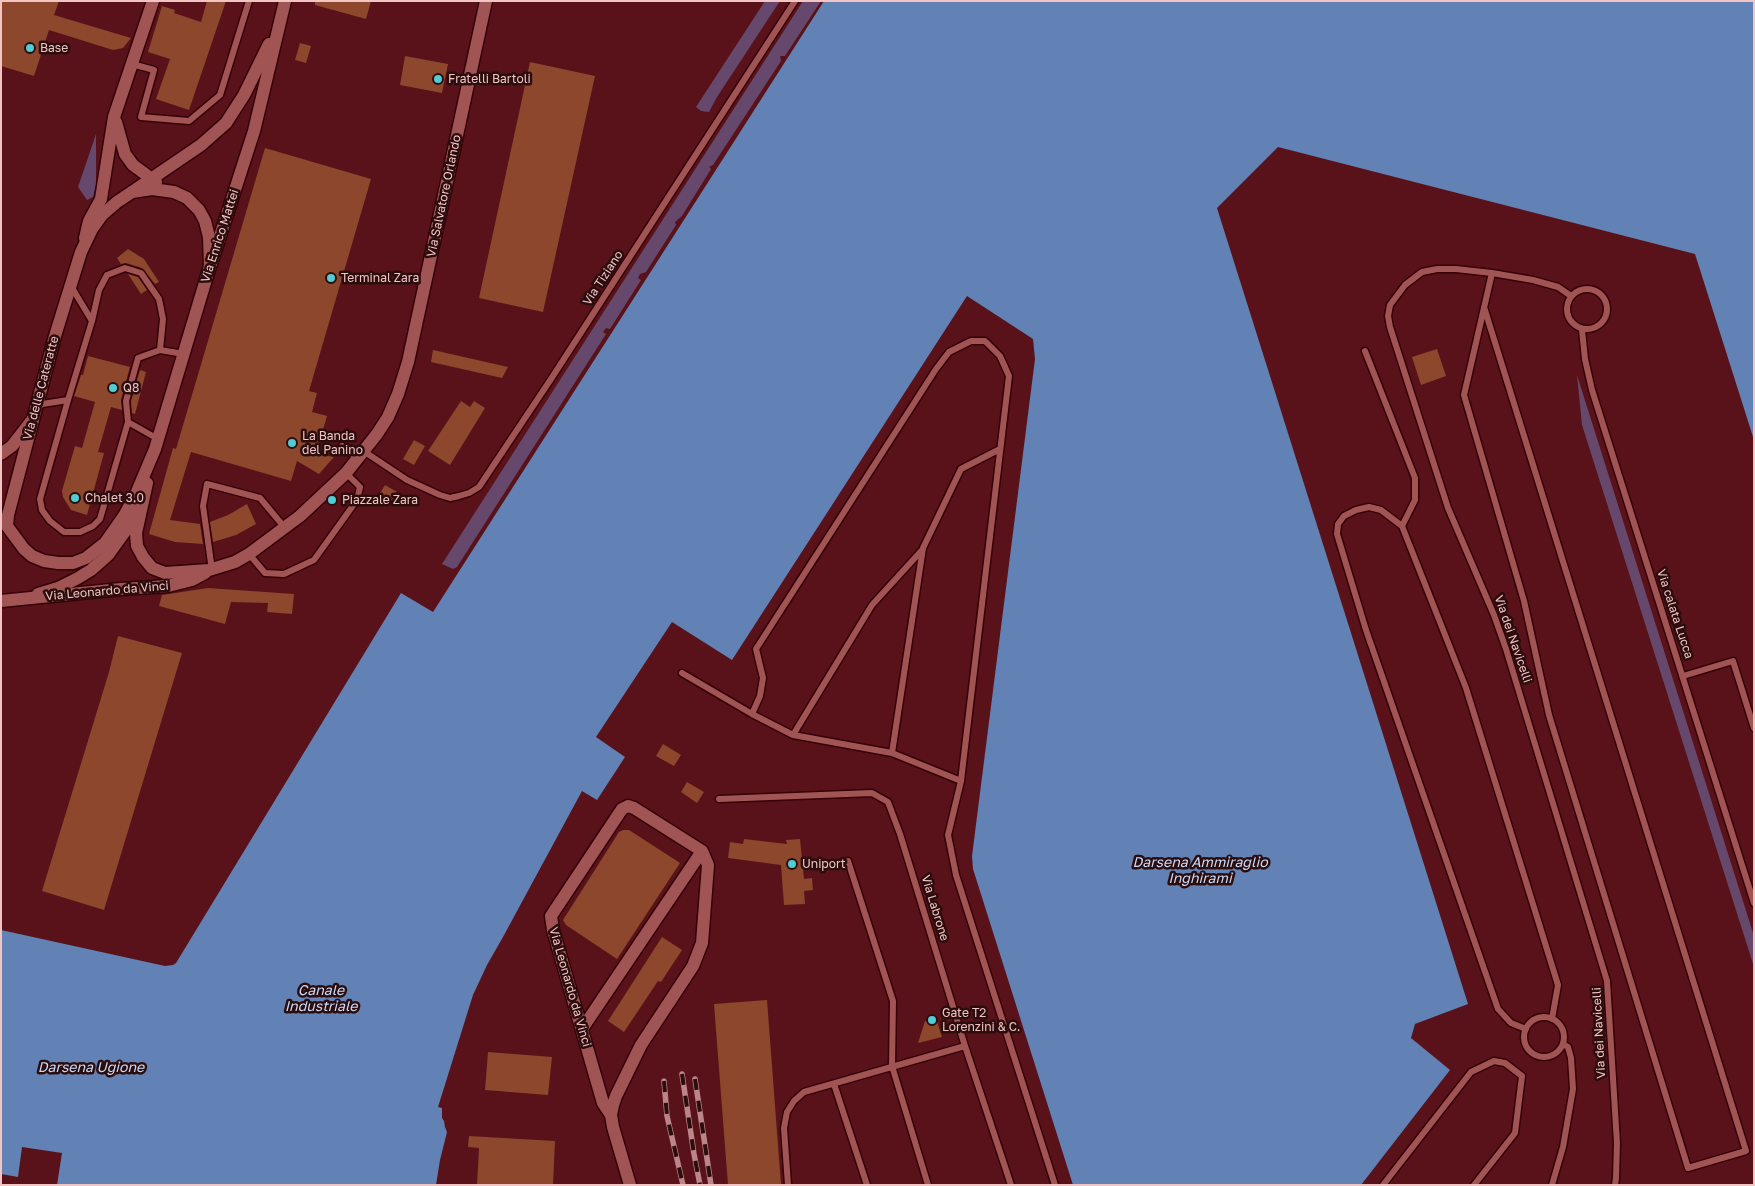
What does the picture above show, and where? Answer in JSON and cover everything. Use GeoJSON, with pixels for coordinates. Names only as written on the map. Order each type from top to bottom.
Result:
{"type":"FeatureCollection","features":[{"type":"Feature","properties":{"kind":"street","name":"Via Enrico Mattei"},"geometry":{"type":"LineString","coordinates":[[210,570],[173,573],[158,571],[148,563],[140,551],[136,540],[137,526],[156,444],[210,266],[254,131],[285,1]]}},
{"type":"Feature","properties":{"kind":"street","name":"Via Salvatore Orlando"},"geometry":{"type":"LineString","coordinates":[[362,455],[388,417],[398,394],[408,362],[486,1]]}},
{"type":"Feature","properties":{"kind":"street","name":"Via delle Cateratte"},"geometry":{"type":"LineString","coordinates":[[4,521],[89,221],[101,200],[114,117],[151,2]]}},
{"type":"Feature","properties":{"kind":"street","name":"Via Enrico Mattei"},"geometry":{"type":"LineString","coordinates":[[132,192],[201,144],[226,124],[244,95],[280,22]]}},
{"type":"Feature","properties":{"kind":"street"},"geometry":{"type":"LineString","coordinates":[[114,117],[125,154],[133,165],[150,178],[192,202],[203,216],[209,237],[210,266]]}},
{"type":"Feature","properties":{"kind":"street"},"geometry":{"type":"LineString","coordinates":[[132,192],[152,189],[174,192]]}},
{"type":"Feature","properties":{"kind":"street","name":"Via delle Cateratte"},"geometry":{"type":"LineString","coordinates":[[81,252],[92,229],[102,216],[117,202],[132,192]]}},
{"type":"Feature","properties":{"kind":"street"},"geometry":{"type":"LineString","coordinates":[[1,454],[12,446],[33,419]]}},
{"type":"Feature","properties":{"kind":"street","name":"Via Enrico Mattei"},"geometry":{"type":"LineString","coordinates":[[4,521],[24,549],[38,559],[50,563],[73,563],[86,558],[105,543],[124,516],[136,494],[156,444]]}},
{"type":"Feature","properties":{"kind":"street"},"geometry":{"type":"LineString","coordinates":[[210,570],[235,562],[285,528],[314,504],[362,455]]}},
{"type":"Feature","properties":{"kind":"street","name":"Via Enrico Mattei"},"geometry":{"type":"LineString","coordinates":[[19,600],[58,588],[84,574],[99,563],[117,544],[126,530],[133,511],[136,494]]}},
{"type":"Feature","properties":{"kind":"street","name":"Via Leonardo da Vinci"},"geometry":{"type":"LineString","coordinates":[[1,601],[121,588],[168,586],[192,580],[210,570]]}},
{"type":"Feature","properties":{"kind":"street","name":"Via Leonardo da Vinci"},"geometry":{"type":"LineString","coordinates":[[611,1115],[616,1096],[641,1046],[693,966],[702,943],[708,865],[702,851],[628,806],[622,809],[551,916],[552,930],[603,1103],[611,1115],[630,1185]]}},
{"type":"Feature","properties":{"kind":"street"},"geometry":{"type":"LineString","coordinates":[[582,1029],[702,851]]}},
{"type":"Feature","properties":{"kind":"lane"},"geometry":{"type":"LineString","coordinates":[[132,64],[154,70],[141,117],[189,121],[220,95],[249,1]]}},
{"type":"Feature","properties":{"kind":"lane","name":"Via Tiziano"},"geometry":{"type":"LineString","coordinates":[[362,455],[440,496],[450,498],[469,494],[479,487],[795,1]]}},
{"type":"Feature","properties":{"kind":"lane"},"geometry":{"type":"LineString","coordinates":[[160,350],[163,319],[159,299],[141,273],[125,268],[107,275],[99,290],[92,321],[40,499],[42,510],[46,516],[64,532],[80,532],[93,526],[100,518],[128,422],[126,401],[138,358],[160,350],[184,354]]}},
{"type":"Feature","properties":{"kind":"lane","name":"Via dei Navicelli"},"geometry":{"type":"LineString","coordinates":[[1571,296],[1558,287],[1534,280],[1492,273],[1436,269],[1422,272],[1405,285],[1390,305],[1389,322],[1448,508],[1494,615],[1506,649],[1607,981],[1617,1143],[1615,1185]]}},
{"type":"Feature","properties":{"kind":"lane"},"geometry":{"type":"LineString","coordinates":[[1484,307],[1746,1151],[1688,1168],[1549,715],[1524,601],[1464,395],[1484,307],[1492,273]]}},
{"type":"Feature","properties":{"kind":"lane"},"geometry":{"type":"LineString","coordinates":[[71,285],[92,321]]}},
{"type":"Feature","properties":{"kind":"lane"},"geometry":{"type":"LineString","coordinates":[[1590,289],[1604,297],[1607,305],[1607,314],[1603,322],[1595,328],[1582,330],[1571,323],[1567,315],[1567,304],[1571,296],[1579,290],[1590,289]]}},
{"type":"Feature","properties":{"kind":"lane","name":"Via calata Lucca"},"geometry":{"type":"LineString","coordinates":[[1582,330],[1585,359],[1592,390],[1754,903]]}},
{"type":"Feature","properties":{"kind":"lane"},"geometry":{"type":"LineString","coordinates":[[752,714],[760,696],[763,678],[756,649],[936,369],[949,352],[971,341],[985,341],[1000,356],[1009,376],[961,781],[948,835],[956,875],[1055,1185]]}},
{"type":"Feature","properties":{"kind":"lane"},"geometry":{"type":"LineString","coordinates":[[1365,351],[1415,478],[1415,500],[1402,526]]}},
{"type":"Feature","properties":{"kind":"lane"},"geometry":{"type":"LineString","coordinates":[[36,405],[68,400]]}},
{"type":"Feature","properties":{"kind":"lane"},"geometry":{"type":"LineString","coordinates":[[128,422],[156,444]]}},
{"type":"Feature","properties":{"kind":"lane"},"geometry":{"type":"LineString","coordinates":[[342,446],[362,455]]}},
{"type":"Feature","properties":{"kind":"lane"},"geometry":{"type":"LineString","coordinates":[[892,753],[924,548],[961,469],[1000,449]]}},
{"type":"Feature","properties":{"kind":"lane"},"geometry":{"type":"LineString","coordinates":[[249,554],[265,573],[284,574],[314,560],[358,500],[360,487],[346,473]]}},
{"type":"Feature","properties":{"kind":"lane"},"geometry":{"type":"LineString","coordinates":[[210,570],[203,506],[207,484],[260,498],[285,528]]}},
{"type":"Feature","properties":{"kind":"lane"},"geometry":{"type":"LineString","coordinates":[[1526,1029],[1511,1023],[1498,1009],[1366,630],[1337,534],[1338,524],[1344,516],[1356,510],[1369,507],[1381,510],[1402,526],[1466,688],[1558,985],[1552,1019]]}},
{"type":"Feature","properties":{"kind":"lane"},"geometry":{"type":"LineString","coordinates":[[793,734],[872,605],[924,548]]}},
{"type":"Feature","properties":{"kind":"lane"},"geometry":{"type":"LineString","coordinates":[[1683,676],[1732,660],[1754,728]]}},
{"type":"Feature","properties":{"kind":"lane"},"geometry":{"type":"LineString","coordinates":[[682,674],[752,714],[793,734],[892,753],[961,781]]}},
{"type":"Feature","properties":{"kind":"lane","name":"Via Labrone"},"geometry":{"type":"LineString","coordinates":[[718,799],[872,793],[888,802],[900,834],[1011,1185]]}},
{"type":"Feature","properties":{"kind":"lane"},"geometry":{"type":"LineString","coordinates":[[848,861],[893,1001],[892,1066],[928,1185]]}},
{"type":"Feature","properties":{"kind":"lane"},"geometry":{"type":"LineString","coordinates":[[1537,1019],[1552,1019],[1563,1029],[1564,1044],[1557,1054],[1552,1056],[1546,1058],[1535,1055],[1525,1044],[1526,1029],[1532,1021],[1537,1019]]}},
{"type":"Feature","properties":{"kind":"lane"},"geometry":{"type":"LineString","coordinates":[[1552,1185],[1564,1147],[1573,1088],[1571,1058],[1568,1047],[1564,1044]]}},
{"type":"Feature","properties":{"kind":"lane"},"geometry":{"type":"LineString","coordinates":[[788,1185],[784,1128],[787,1112],[794,1101],[804,1092],[966,1046]]}},
{"type":"Feature","properties":{"kind":"lane"},"geometry":{"type":"LineString","coordinates":[[1382,1185],[1471,1072],[1494,1061],[1505,1063],[1522,1076],[1515,1133],[1474,1185]]}},
{"type":"Feature","properties":{"kind":"lane"},"geometry":{"type":"LineString","coordinates":[[834,1084],[867,1185]]}},
{"type":"Feature","properties":{"kind":"shaded area"},"geometry":{"type":"Polygon","coordinates":[[[765,1],[780,1],[709,112],[701,111],[696,107],[765,1]]]}},
{"type":"Feature","properties":{"kind":"shaded area"},"geometry":{"type":"Polygon","coordinates":[[[803,1],[821,1],[785,56],[780,56],[781,61],[713,165],[709,167],[711,169],[682,216],[675,222],[676,225],[646,272],[640,274],[638,278],[641,280],[610,329],[606,328],[603,332],[606,334],[457,567],[453,569],[442,564],[803,1]]]}},
{"type":"Feature","properties":{"kind":"shaded area"},"geometry":{"type":"Polygon","coordinates":[[[96,134],[96,185],[93,197],[87,200],[78,187],[96,134]]]}},
{"type":"Feature","properties":{"kind":"shaded area"},"geometry":{"type":"Polygon","coordinates":[[[1577,375],[1754,936],[1754,967],[1582,425],[1577,375]]]}},
{"type":"Feature","properties":{"kind":"water"},"geometry":{"type":"Polygon","coordinates":[[[824,1],[1754,1],[1754,440],[1695,254],[1278,147],[1217,208],[1468,1004],[1415,1024],[1411,1038],[1450,1070],[1361,1185],[1073,1185],[973,869],[972,856],[1035,359],[1033,339],[967,296],[732,660],[672,622],[596,737],[625,757],[597,800],[582,791],[487,965],[473,995],[438,1107],[442,1108],[442,1118],[447,1132],[436,1185],[57,1185],[62,1153],[22,1147],[18,1177],[1,1174],[1,930],[165,966],[176,963],[401,593],[433,612],[824,1]]]}},
{"type":"Feature","properties":{"kind":"building"},"geometry":{"type":"Polygon","coordinates":[[[1,1],[59,1],[54,15],[131,38],[123,48],[113,50],[49,30],[34,76],[1,66],[1,1]]]}},
{"type":"Feature","properties":{"kind":"building"},"geometry":{"type":"Polygon","coordinates":[[[207,1],[226,1],[189,110],[156,99],[170,59],[148,52],[162,6],[175,10],[174,13],[201,22],[207,1]]]}},
{"type":"Feature","properties":{"kind":"building"},"geometry":{"type":"Polygon","coordinates":[[[315,1],[371,1],[366,19],[315,5],[315,1]]]}},
{"type":"Feature","properties":{"kind":"building"},"geometry":{"type":"Polygon","coordinates":[[[300,43],[311,46],[306,63],[295,60],[300,43]]]}},
{"type":"Feature","properties":{"kind":"building"},"geometry":{"type":"Polygon","coordinates":[[[405,56],[448,64],[442,93],[400,85],[405,56]]]}},
{"type":"Feature","properties":{"kind":"building"},"geometry":{"type":"Polygon","coordinates":[[[530,62],[595,76],[543,312],[479,298],[530,62]]]}},
{"type":"Feature","properties":{"kind":"building"},"geometry":{"type":"Polygon","coordinates":[[[265,148],[371,179],[309,391],[317,393],[312,412],[327,416],[316,454],[334,457],[319,474],[297,461],[291,481],[191,452],[170,520],[200,524],[203,544],[175,542],[149,534],[173,448],[176,449],[265,148]]]}},
{"type":"Feature","properties":{"kind":"building"},"geometry":{"type":"Polygon","coordinates":[[[128,249],[144,259],[159,282],[155,284],[142,268],[126,263],[121,264],[117,258],[128,249]]]}},
{"type":"Feature","properties":{"kind":"building"},"geometry":{"type":"Polygon","coordinates":[[[128,274],[138,277],[147,290],[141,294],[128,274]]]}},
{"type":"Feature","properties":{"kind":"building"},"geometry":{"type":"Polygon","coordinates":[[[1437,349],[1446,376],[1421,385],[1412,357],[1437,349]]]}},
{"type":"Feature","properties":{"kind":"building"},"geometry":{"type":"Polygon","coordinates":[[[433,350],[508,367],[502,378],[431,362],[433,350]]]}},
{"type":"Feature","properties":{"kind":"building"},"geometry":{"type":"Polygon","coordinates":[[[88,356],[130,367],[121,400],[122,410],[111,407],[98,452],[104,453],[87,515],[71,510],[63,497],[62,491],[75,446],[82,448],[95,402],[74,396],[81,375],[83,375],[88,356]]]}},
{"type":"Feature","properties":{"kind":"building"},"geometry":{"type":"Polygon","coordinates":[[[140,370],[146,372],[135,414],[132,413],[131,401],[140,370]]]}},
{"type":"Feature","properties":{"kind":"building"},"geometry":{"type":"Polygon","coordinates":[[[461,401],[470,407],[474,401],[485,408],[450,465],[428,451],[461,401]]]}},
{"type":"Feature","properties":{"kind":"building"},"geometry":{"type":"Polygon","coordinates":[[[414,440],[425,446],[414,465],[403,459],[414,440]]]}},
{"type":"Feature","properties":{"kind":"building"},"geometry":{"type":"Polygon","coordinates":[[[385,485],[397,492],[389,505],[377,498],[385,485]]]}},
{"type":"Feature","properties":{"kind":"building"},"geometry":{"type":"Polygon","coordinates":[[[247,504],[256,524],[236,535],[213,542],[210,522],[228,515],[247,504]]]}},
{"type":"Feature","properties":{"kind":"building"},"geometry":{"type":"Polygon","coordinates":[[[208,588],[294,594],[292,614],[267,612],[268,603],[231,602],[225,624],[159,606],[162,595],[208,588]]]}},
{"type":"Feature","properties":{"kind":"building"},"geometry":{"type":"Polygon","coordinates":[[[118,636],[182,653],[104,910],[42,891],[109,672],[118,636]]]}},
{"type":"Feature","properties":{"kind":"building"},"geometry":{"type":"Polygon","coordinates":[[[663,744],[681,755],[674,766],[656,756],[663,744]]]}},
{"type":"Feature","properties":{"kind":"building"},"geometry":{"type":"Polygon","coordinates":[[[687,782],[704,792],[697,803],[681,792],[687,782]]]}},
{"type":"Feature","properties":{"kind":"building"},"geometry":{"type":"Polygon","coordinates":[[[629,830],[680,863],[617,959],[566,925],[563,920],[619,832],[629,830]]]}},
{"type":"Feature","properties":{"kind":"building"},"geometry":{"type":"Polygon","coordinates":[[[744,839],[787,844],[786,840],[800,839],[804,879],[812,878],[813,890],[804,891],[805,904],[784,905],[781,865],[728,858],[730,842],[743,844],[744,839]]]}},
{"type":"Feature","properties":{"kind":"building"},"geometry":{"type":"Polygon","coordinates":[[[662,937],[682,950],[661,982],[658,981],[624,1032],[608,1021],[662,937]]]}},
{"type":"Feature","properties":{"kind":"building"},"geometry":{"type":"Polygon","coordinates":[[[767,1000],[781,1185],[728,1185],[714,1004],[767,1000]]]}},
{"type":"Feature","properties":{"kind":"building","name":"Gate T2 Lorenzini & C."},"geometry":{"type":"Polygon","coordinates":[[[936,1018],[942,1037],[918,1043],[925,1021],[936,1018]]]}},
{"type":"Feature","properties":{"kind":"building"},"geometry":{"type":"Polygon","coordinates":[[[488,1052],[552,1057],[548,1095],[485,1090],[488,1052]]]}},
{"type":"Feature","properties":{"kind":"building"},"geometry":{"type":"Polygon","coordinates":[[[469,1136],[555,1141],[553,1185],[477,1185],[479,1148],[468,1147],[469,1136]]]}},
{"type":"Feature","properties":{"kind":"railway"},"geometry":{"type":"LineString","coordinates":[[682,1074],[700,1185]]}},
{"type":"Feature","properties":{"kind":"railway"},"geometry":{"type":"LineString","coordinates":[[695,1079],[711,1185]]}},
{"type":"Feature","properties":{"kind":"railway"},"geometry":{"type":"LineString","coordinates":[[664,1081],[667,1116],[683,1185]]}},
{"type":"Feature","properties":{"kind":"place","name":"Base"},"geometry":{"type":"Point","coordinates":[30,48]}},
{"type":"Feature","properties":{"kind":"place","name":"Fratelli Bartoli"},"geometry":{"type":"Point","coordinates":[438,79]}},
{"type":"Feature","properties":{"kind":"place","name":"Terminal Zara"},"geometry":{"type":"Point","coordinates":[331,278]}},
{"type":"Feature","properties":{"kind":"place","name":"Q8"},"geometry":{"type":"Point","coordinates":[113,388]}},
{"type":"Feature","properties":{"kind":"place","name":"La Banda del Panino"},"geometry":{"type":"Point","coordinates":[292,443]}},
{"type":"Feature","properties":{"kind":"place","name":"Chalet 3.0"},"geometry":{"type":"Point","coordinates":[75,498]}},
{"type":"Feature","properties":{"kind":"place","name":"Piazzale Zara"},"geometry":{"type":"Point","coordinates":[332,500]}},
{"type":"Feature","properties":{"kind":"place","name":"Uniport"},"geometry":{"type":"Point","coordinates":[792,864]}},
{"type":"Feature","properties":{"kind":"place","name":"Gate T2 Lorenzini & C."},"geometry":{"type":"Point","coordinates":[932,1020]}},
{"type":"Feature","properties":{"kind":"water label","name":"Darsena Ammiraglio Inghirami"},"geometry":{"type":"Point","coordinates":[1200,872]}},
{"type":"Feature","properties":{"kind":"water label","name":"Canale Industriale"},"geometry":{"type":"Point","coordinates":[321,1000]}},
{"type":"Feature","properties":{"kind":"water label","name":"Darsena Ugione"},"geometry":{"type":"Point","coordinates":[91,1068]}}]}
